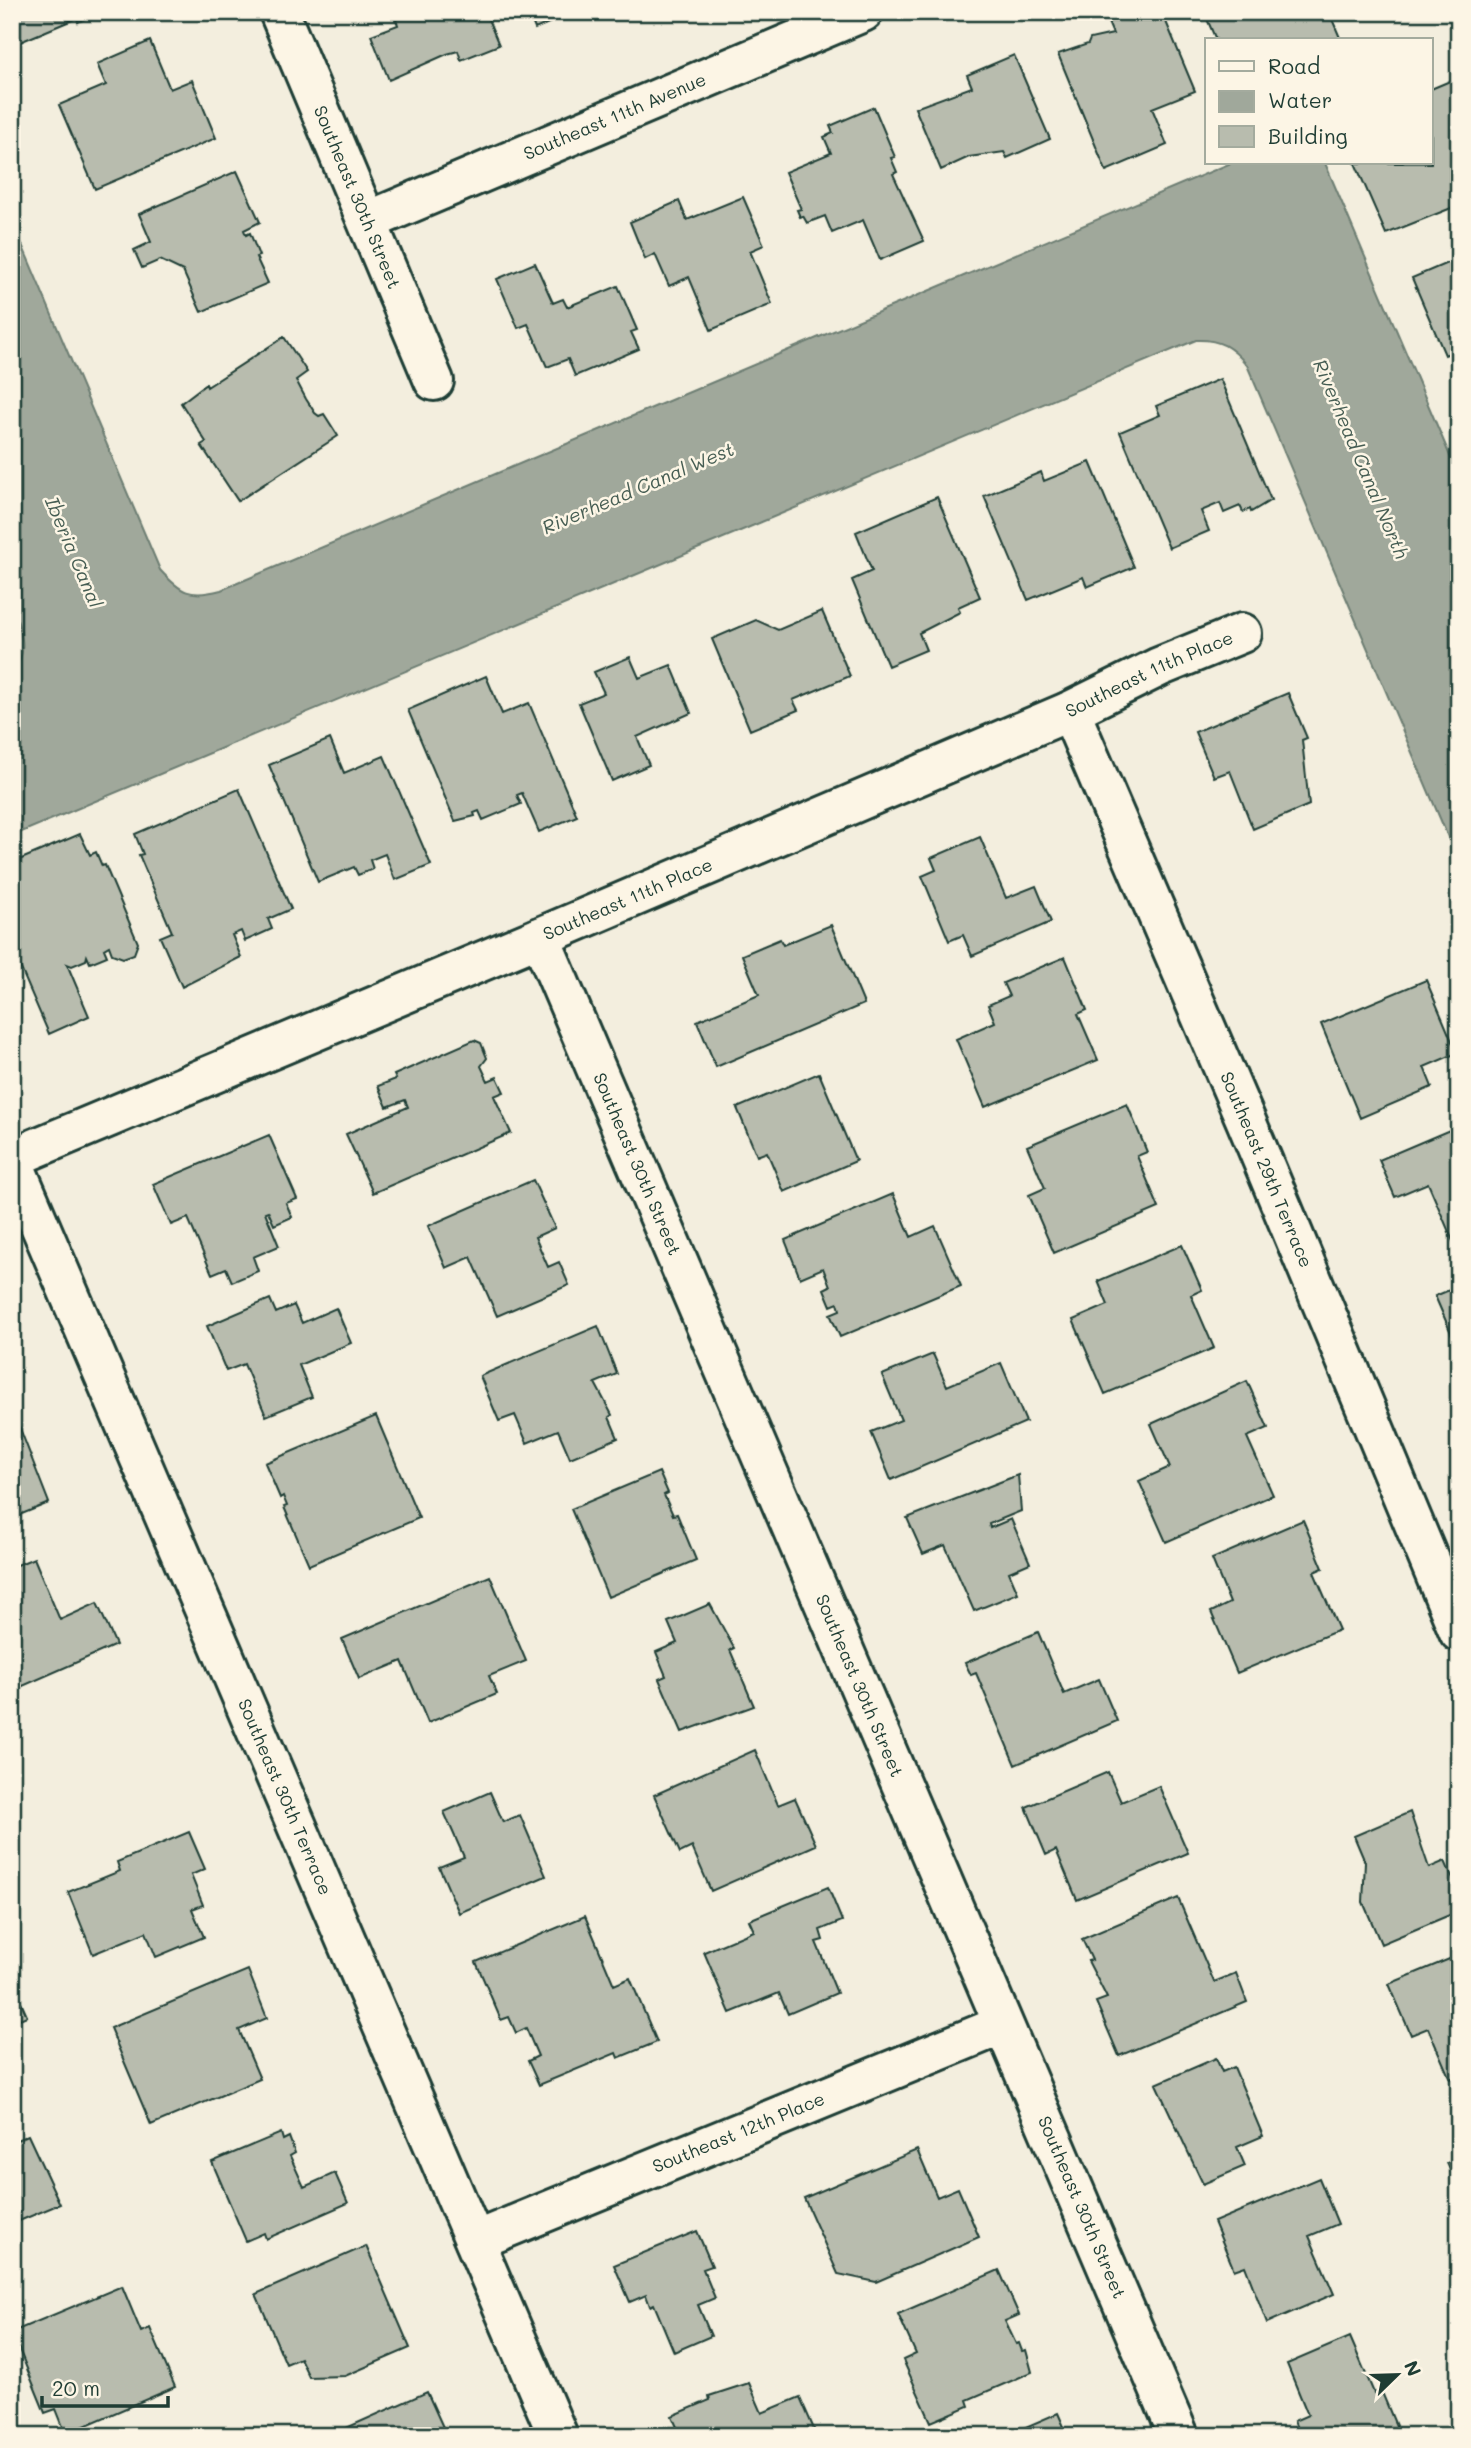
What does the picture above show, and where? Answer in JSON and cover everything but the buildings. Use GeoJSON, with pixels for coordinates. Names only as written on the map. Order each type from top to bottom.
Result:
{"type":"FeatureCollection","features":[{"type":"Feature","properties":{"kind":"street","name":"Southeast 30th Street"},"geometry":{"type":"LineString","coordinates":[[279,12],[434,381]]}},
{"type":"Feature","properties":{"kind":"street","name":"Southeast 11th Avenue"},"geometry":{"type":"LineString","coordinates":[[368,221],[863,12]]}},
{"type":"Feature","properties":{"kind":"street","name":"Southeast 11th Place"},"geometry":{"type":"LineString","coordinates":[[12,1158],[540,937],[1070,710],[1159,667],[1242,633]]}},
{"type":"Feature","properties":{"kind":"street","name":"Southeast 29th Terrace"},"geometry":{"type":"LineString","coordinates":[[1070,710],[1247,1121],[1459,1632]]}},
{"type":"Feature","properties":{"kind":"street","name":"Southeast 30th Street"},"geometry":{"type":"LineString","coordinates":[[540,937],[1179,2436]]}},
{"type":"Feature","properties":{"kind":"street","name":"Southeast 30th Terrace"},"geometry":{"type":"LineString","coordinates":[[12,1158],[558,2436]]}},
{"type":"Feature","properties":{"kind":"street","name":"Southeast 12th Place"},"geometry":{"type":"LineString","coordinates":[[475,2241],[1002,2025]]}},
{"type":"Feature","properties":{"kind":"water"},"geometry":{"type":"Polygon","coordinates":[[[1229,164],[1325,164],[1459,477],[1459,863],[1247,365],[1225,345],[1212,341],[1196,340],[12,836],[12,672],[21,657],[22,640],[12,607],[12,221],[160,570],[187,592],[221,590],[1229,164]]]}},
{"type":"Feature","properties":{"kind":"water label","name":"Riverhead Canal North"},"geometry":{"type":"Point","coordinates":[1361,459]}},
{"type":"Feature","properties":{"kind":"water label","name":"Riverhead Canal West"},"geometry":{"type":"Point","coordinates":[638,488]}},
{"type":"Feature","properties":{"kind":"water label","name":"Iberia Canal"},"geometry":{"type":"Point","coordinates":[74,552]}}]}
